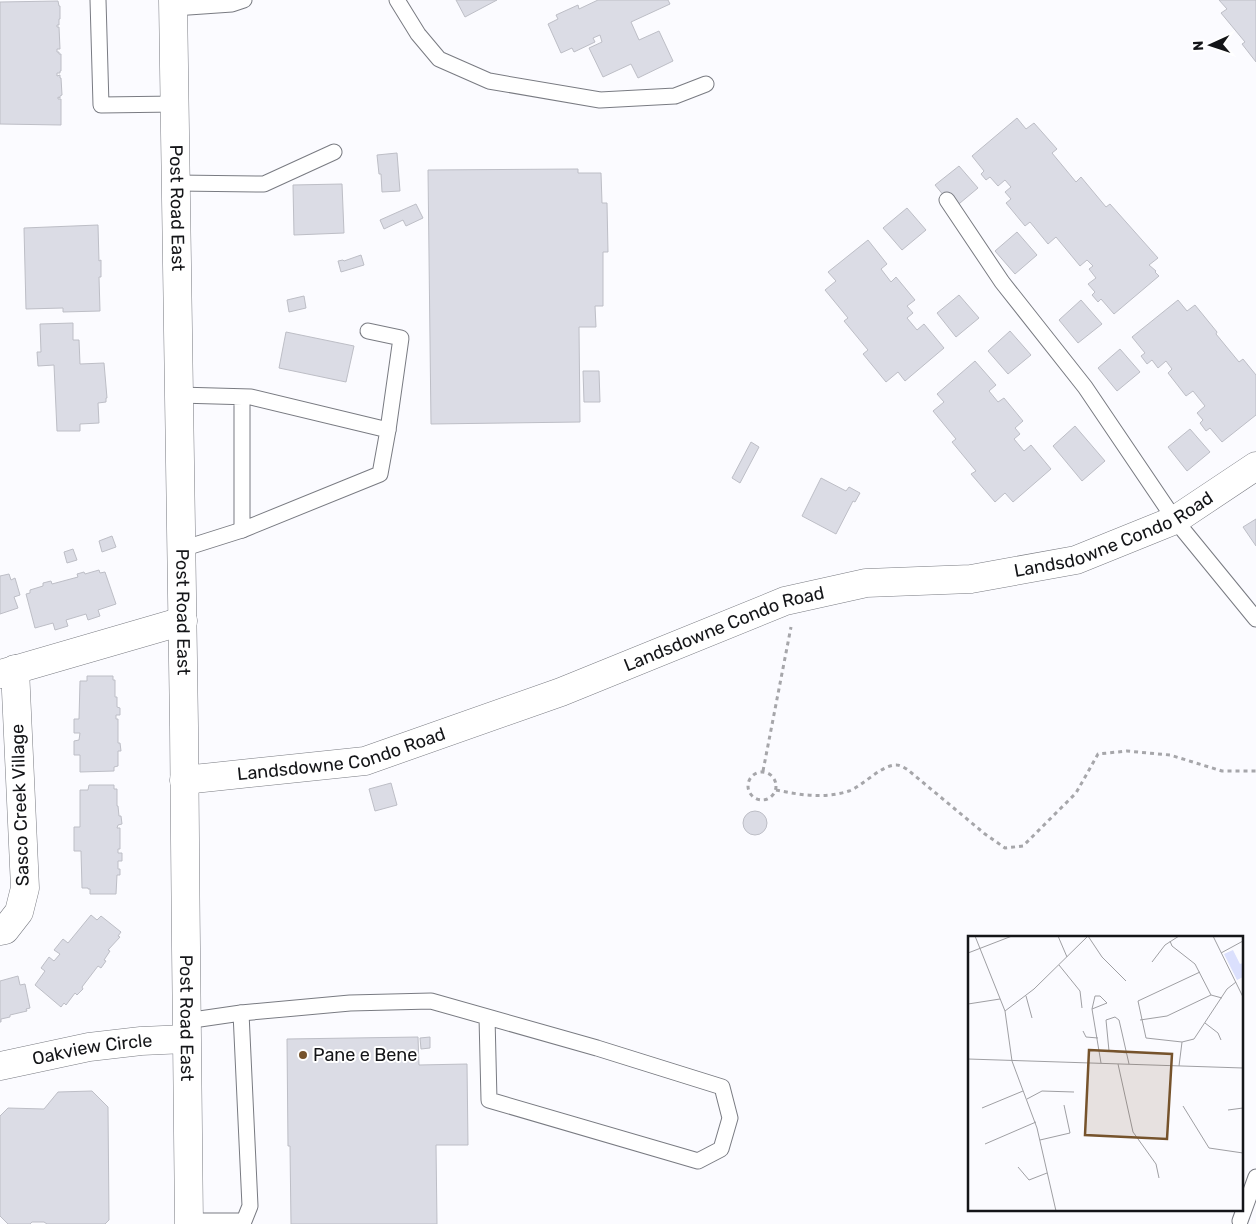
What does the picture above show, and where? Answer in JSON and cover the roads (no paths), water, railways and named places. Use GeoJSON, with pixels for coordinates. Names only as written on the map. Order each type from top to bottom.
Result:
{"type":"FeatureCollection","features":[{"type":"Feature","properties":{"kind":"street","name":"Post Road East"},"geometry":{"type":"LineString","coordinates":[[174,4],[189,1223]]}},
{"type":"Feature","properties":{"kind":"street","name":"Landsdowne Condo Road"},"geometry":{"type":"LineString","coordinates":[[184,780],[364,761],[562,692],[785,601],[866,583],[971,580],[1076,560],[1175,520],[1256,466]]}},
{"type":"Feature","properties":{"kind":"street","name":"Sasco Creek Village"},"geometry":{"type":"LineString","coordinates":[[0,930],[5,930],[20,912],[25,888],[8,672],[183,622]]}},
{"type":"Feature","properties":{"kind":"street","name":"Oakview Circle"},"geometry":{"type":"LineString","coordinates":[[0,1066],[89,1047],[141,1041],[186,1030]]}},
{"type":"Feature","properties":{"kind":"lane"},"geometry":{"type":"LineString","coordinates":[[98,0],[101,105],[176,104]]}},
{"type":"Feature","properties":{"kind":"lane"},"geometry":{"type":"LineString","coordinates":[[174,4],[232,4],[244,0]]}},
{"type":"Feature","properties":{"kind":"lane"},"geometry":{"type":"LineString","coordinates":[[397,0],[418,34],[439,59],[489,81],[600,100],[675,96],[706,84]]}},
{"type":"Feature","properties":{"kind":"lane"},"geometry":{"type":"LineString","coordinates":[[177,183],[264,184],[334,152]]}},
{"type":"Feature","properties":{"kind":"lane"},"geometry":{"type":"LineString","coordinates":[[947,200],[1002,282],[1085,387],[1175,520],[1256,620]]}},
{"type":"Feature","properties":{"kind":"lane"},"geometry":{"type":"LineString","coordinates":[[182,549],[242,530],[380,474],[401,338],[368,331]]}},
{"type":"Feature","properties":{"kind":"lane"},"geometry":{"type":"LineString","coordinates":[[180,395],[251,397],[388,430]]}},
{"type":"Feature","properties":{"kind":"lane"},"geometry":{"type":"LineString","coordinates":[[242,397],[242,530]]}},
{"type":"Feature","properties":{"kind":"lane"},"geometry":{"type":"LineString","coordinates":[[186,1030],[241,1013],[350,1002],[431,1001],[488,1017],[597,1048],[722,1087],[730,1118],[721,1149],[698,1160],[489,1100],[488,1017]]}},
{"type":"Feature","properties":{"kind":"lane"},"geometry":{"type":"LineString","coordinates":[[189,1223],[244,1221],[250,1206],[241,1013]]}},
{"type":"Feature","properties":{"kind":"lane"},"geometry":{"type":"LineString","coordinates":[[1244,1210],[1256,1177]]}},
{"type":"Feature","properties":{"kind":"lane"},"geometry":{"type":"LineString","coordinates":[[1240,1221],[1243,1212]]}},
{"type":"Feature","properties":{"kind":"place","name":"Pane e Bene"},"geometry":{"type":"Point","coordinates":[303,1055]}}]}
